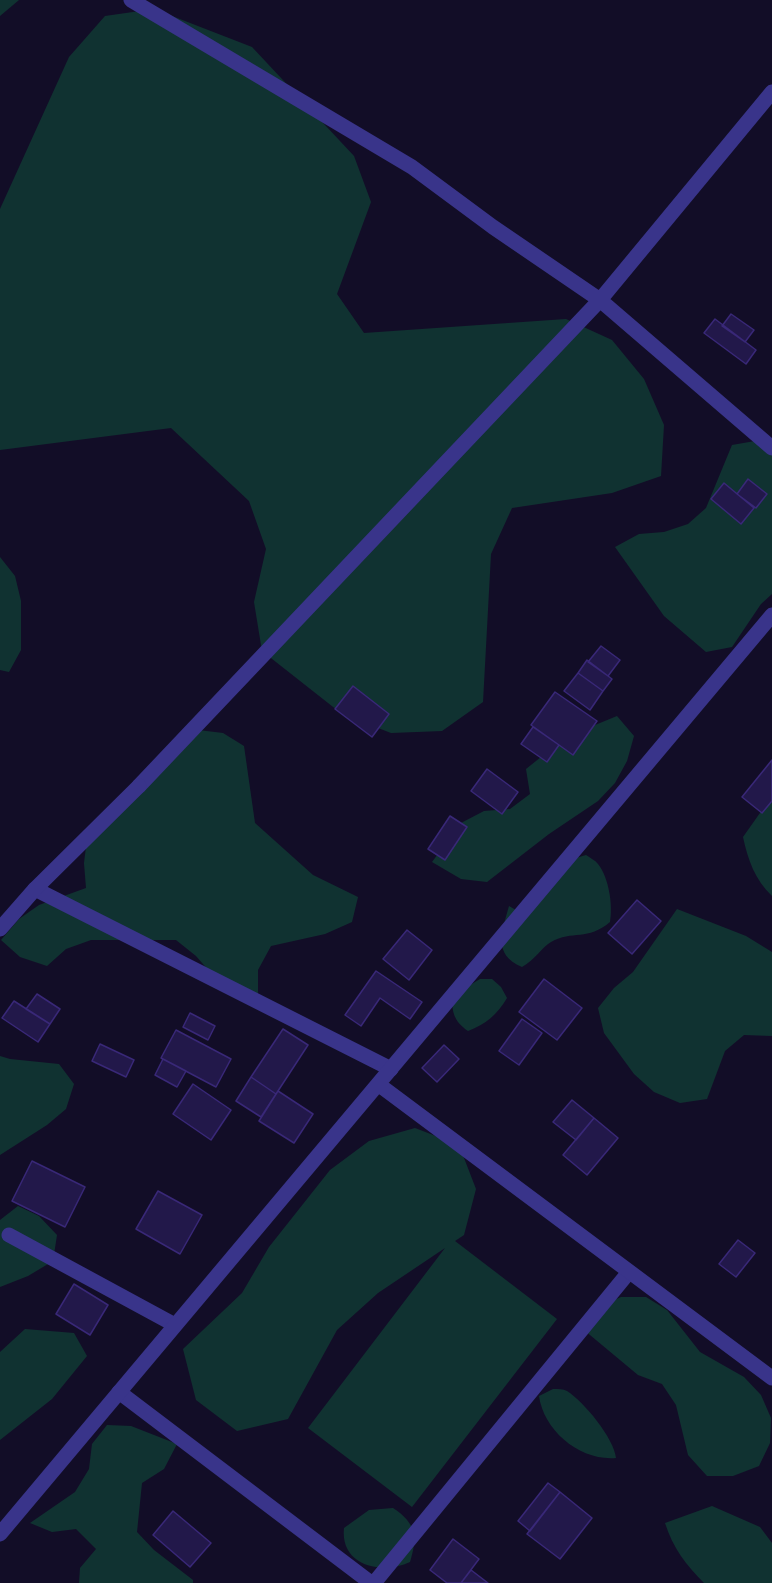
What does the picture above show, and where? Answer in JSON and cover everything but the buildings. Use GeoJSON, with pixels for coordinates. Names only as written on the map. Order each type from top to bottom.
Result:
{"type":"FeatureCollection","features":[{"type":"Feature","properties":{"kind":"street"},"geometry":{"type":"LineString","coordinates":[[131,0],[412,167],[493,227],[600,300],[772,448]]}},
{"type":"Feature","properties":{"kind":"street"},"geometry":{"type":"LineString","coordinates":[[0,929],[35,889],[139,786],[600,300],[772,92]]}},
{"type":"Feature","properties":{"kind":"street"},"geometry":{"type":"LineString","coordinates":[[0,1534],[772,615]]}},
{"type":"Feature","properties":{"kind":"street"},"geometry":{"type":"LineString","coordinates":[[35,889],[391,1069]]}},
{"type":"Feature","properties":{"kind":"street"},"geometry":{"type":"LineString","coordinates":[[378,1084],[772,1378]]}},
{"type":"Feature","properties":{"kind":"street"},"geometry":{"type":"LineString","coordinates":[[9,1235],[175,1324]]}},
{"type":"Feature","properties":{"kind":"street"},"geometry":{"type":"LineString","coordinates":[[119,1392],[373,1583],[629,1272]]}},
{"type":"Feature","properties":{"kind":"green space"},"geometry":{"type":"Polygon","coordinates":[[[0,0],[19,0],[0,16],[0,0]]]}},
{"type":"Feature","properties":{"kind":"green space"},"geometry":{"type":"Polygon","coordinates":[[[154,9],[252,47],[354,156],[371,202],[337,294],[364,333],[566,319],[612,340],[644,379],[664,425],[661,476],[612,493],[512,508],[491,554],[483,702],[442,731],[391,733],[342,714],[262,651],[254,602],[266,549],[249,501],[171,428],[0,450],[0,209],[69,57],[105,16],[154,9]]]}},
{"type":"Feature","properties":{"kind":"green space"},"geometry":{"type":"Polygon","coordinates":[[[755,441],[772,445],[772,594],[761,604],[732,647],[706,652],[664,616],[615,547],[639,534],[664,532],[688,524],[706,508],[732,445],[755,441]]]}},
{"type":"Feature","properties":{"kind":"green space"},"geometry":{"type":"Polygon","coordinates":[[[0,557],[15,576],[21,601],[21,650],[9,672],[0,670],[0,557]]]}},
{"type":"Feature","properties":{"kind":"green space"},"geometry":{"type":"Polygon","coordinates":[[[617,716],[634,736],[627,761],[615,783],[598,801],[549,834],[487,882],[461,879],[432,862],[461,823],[484,811],[510,809],[530,794],[526,769],[566,737],[617,716]]]}},
{"type":"Feature","properties":{"kind":"green space"},"geometry":{"type":"Polygon","coordinates":[[[198,730],[223,733],[244,746],[255,823],[313,875],[358,897],[352,922],[325,934],[271,946],[258,970],[258,994],[231,996],[196,956],[176,940],[91,940],[66,949],[47,966],[20,957],[1,940],[19,919],[39,905],[86,888],[84,863],[87,839],[198,730]]]}},
{"type":"Feature","properties":{"kind":"green space"},"geometry":{"type":"Polygon","coordinates":[[[772,796],[772,896],[753,869],[743,837],[772,796]]]}},
{"type":"Feature","properties":{"kind":"green space"},"geometry":{"type":"Polygon","coordinates":[[[586,855],[597,863],[605,877],[610,900],[610,922],[587,934],[566,936],[551,942],[522,967],[513,962],[506,956],[502,941],[509,906],[521,913],[559,863],[586,855]]]}},
{"type":"Feature","properties":{"kind":"green space"},"geometry":{"type":"Polygon","coordinates":[[[677,909],[746,936],[772,952],[772,1036],[744,1035],[725,1051],[707,1099],[680,1103],[654,1092],[634,1074],[604,1033],[598,1008],[614,988],[633,972],[677,909]]]}},
{"type":"Feature","properties":{"kind":"green space"},"geometry":{"type":"Polygon","coordinates":[[[480,979],[492,979],[501,987],[507,998],[490,1018],[468,1031],[455,1016],[452,996],[480,979]]]}},
{"type":"Feature","properties":{"kind":"green space"},"geometry":{"type":"Polygon","coordinates":[[[0,1056],[59,1064],[74,1084],[66,1109],[47,1125],[0,1155],[0,1056]]]}},
{"type":"Feature","properties":{"kind":"green space"},"geometry":{"type":"Polygon","coordinates":[[[415,1128],[459,1145],[476,1189],[464,1235],[455,1241],[557,1319],[412,1507],[308,1428],[445,1248],[378,1293],[337,1330],[288,1419],[237,1431],[196,1400],[183,1349],[242,1293],[269,1247],[330,1170],[369,1141],[415,1128]]]}},
{"type":"Feature","properties":{"kind":"green space"},"geometry":{"type":"Polygon","coordinates":[[[18,1206],[39,1216],[57,1235],[53,1261],[28,1276],[0,1287],[0,1220],[18,1206]]]}},
{"type":"Feature","properties":{"kind":"green space"},"geometry":{"type":"Polygon","coordinates":[[[621,1297],[646,1297],[667,1310],[700,1352],[744,1377],[761,1395],[771,1418],[770,1443],[759,1466],[733,1476],[707,1476],[688,1455],[676,1405],[662,1384],[638,1375],[584,1330],[595,1308],[621,1297]]]}},
{"type":"Feature","properties":{"kind":"green space"},"geometry":{"type":"Polygon","coordinates":[[[25,1329],[74,1333],[87,1356],[52,1399],[0,1440],[0,1352],[25,1329]]]}},
{"type":"Feature","properties":{"kind":"green space"},"geometry":{"type":"Polygon","coordinates":[[[553,1389],[567,1391],[589,1412],[610,1441],[616,1458],[603,1458],[577,1449],[556,1432],[542,1409],[539,1396],[553,1389]]]}},
{"type":"Feature","properties":{"kind":"green space"},"geometry":{"type":"Polygon","coordinates":[[[107,1425],[131,1426],[177,1444],[164,1469],[142,1483],[137,1532],[154,1550],[193,1580],[193,1583],[79,1583],[80,1568],[96,1549],[76,1529],[52,1532],[30,1523],[75,1492],[89,1469],[92,1444],[107,1425]]]}},
{"type":"Feature","properties":{"kind":"green space"},"geometry":{"type":"Polygon","coordinates":[[[712,1506],[760,1527],[772,1543],[772,1583],[704,1583],[686,1563],[676,1548],[665,1523],[712,1506]]]}},
{"type":"Feature","properties":{"kind":"green space"},"geometry":{"type":"Polygon","coordinates":[[[393,1508],[406,1519],[413,1531],[414,1545],[410,1562],[387,1568],[365,1564],[356,1559],[349,1551],[345,1541],[344,1528],[369,1510],[393,1508]]]}}]}
